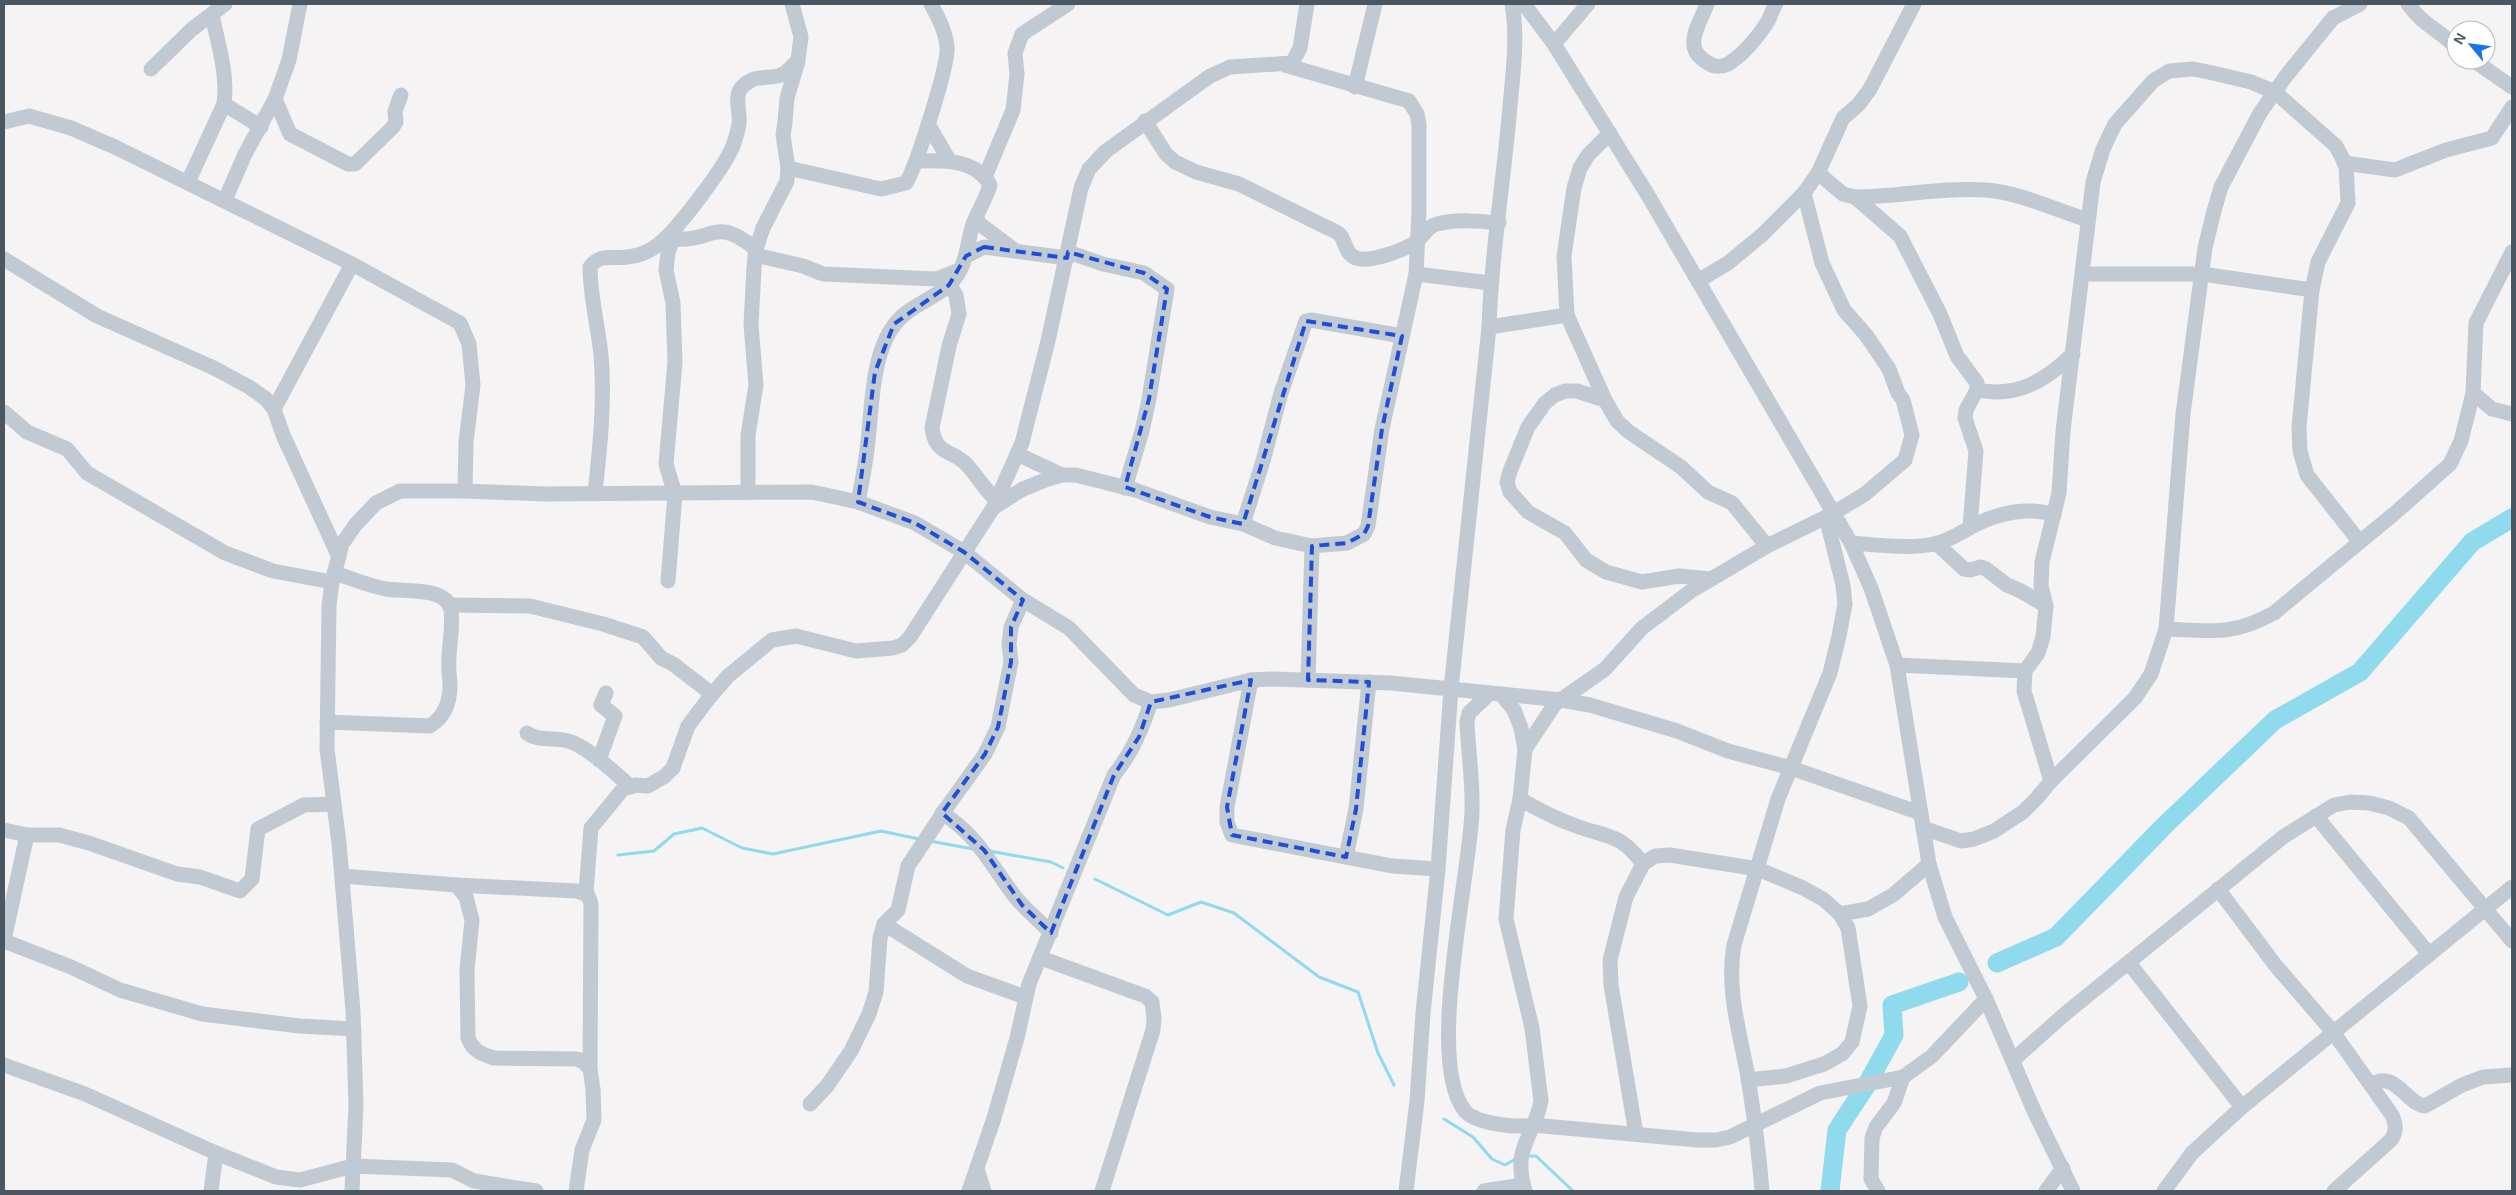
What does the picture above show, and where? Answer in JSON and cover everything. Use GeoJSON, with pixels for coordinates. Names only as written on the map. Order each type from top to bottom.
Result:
{"type":"FeatureCollection","features":[{"type":"Feature","properties":{"kind":"street"},"geometry":{"type":"LineString","coordinates":[[152,69],[192,30],[225,4]]}},
{"type":"Feature","properties":{"kind":"street"},"geometry":{"type":"LineString","coordinates":[[225,200],[246,154],[275,99],[288,60],[300,4]]}},
{"type":"Feature","properties":{"kind":"street"},"geometry":{"type":"LineString","coordinates":[[748,492],[748,435],[756,385],[751,325],[756,252],[763,228],[787,181],[788,168],[784,135],[789,91],[798,60],[801,37],[792,4]]}},
{"type":"Feature","properties":{"kind":"street"},"geometry":{"type":"LineString","coordinates":[[788,168],[881,189],[906,183],[917,161],[948,48],[942,24],[931,4]]}},
{"type":"Feature","properties":{"kind":"street"},"geometry":{"type":"LineString","coordinates":[[986,177],[1013,110],[1017,74],[1015,53],[1022,34],[1068,4]]}},
{"type":"Feature","properties":{"kind":"street"},"geometry":{"type":"LineString","coordinates":[[1285,65],[1292,62],[1300,48],[1307,4]]}},
{"type":"Feature","properties":{"kind":"street"},"geometry":{"type":"LineString","coordinates":[[1355,87],[1375,4]]}},
{"type":"Feature","properties":{"kind":"street"},"geometry":{"type":"LineString","coordinates":[[1406,1191],[1417,1101],[1423,1013],[1438,869],[1451,689],[1489,327],[1490,283],[1499,223],[1513,77],[1514,17],[1512,4]]}},
{"type":"Feature","properties":{"kind":"street"},"geometry":{"type":"LineString","coordinates":[[1524,4],[1554,44],[1610,134],[1698,281],[1829,516],[1851,543],[1871,588],[1897,665],[1929,864],[1945,917],[1986,999],[2035,1113],[2073,1191]]}},
{"type":"Feature","properties":{"kind":"street"},"geometry":{"type":"LineString","coordinates":[[1554,44],[1588,4]]}},
{"type":"Feature","properties":{"kind":"street"},"geometry":{"type":"LineString","coordinates":[[1707,4],[1696,30],[1693,44],[1695,53],[1711,65],[1727,65],[1754,39],[1769,20],[1776,4]]}},
{"type":"Feature","properties":{"kind":"street"},"geometry":{"type":"LineString","coordinates":[[1760,4],[1769,20]]}},
{"type":"Feature","properties":{"kind":"street"},"geometry":{"type":"LineString","coordinates":[[1698,281],[1728,262],[1762,235],[1804,193],[1818,173],[1843,118],[1859,104],[1870,89],[1914,4]]}},
{"type":"Feature","properties":{"kind":"street"},"geometry":{"type":"LineString","coordinates":[[352,1191],[356,1105],[354,1029],[342,876],[327,749],[328,625],[333,577],[342,544],[356,524],[376,503],[400,491],[545,494],[595,492],[674,494],[812,492],[858,502],[914,523],[964,552],[1023,600],[1069,628],[1134,695],[1151,702],[1169,700],[1252,680],[1369,682],[1562,700],[1590,705],[1677,731],[1728,750],[1791,768],[1922,821],[1961,841],[1974,839],[1994,832],[2023,812],[2050,781],[2135,698],[2151,674],[2166,628],[2183,414],[2202,274],[2214,211],[2222,187],[2260,113],[2333,18],[2360,4]]}},
{"type":"Feature","properties":{"kind":"street"},"geometry":{"type":"LineString","coordinates":[[2408,4],[2419,19],[2446,38]]}},
{"type":"Feature","properties":{"kind":"street"},"geometry":{"type":"LineString","coordinates":[[188,182],[224,104],[226,93],[212,15]]}},
{"type":"Feature","properties":{"kind":"street"},"geometry":{"type":"LineString","coordinates":[[668,581],[674,494],[666,464],[674,362],[673,303],[666,270],[668,253],[675,232],[724,163],[733,146],[740,123],[738,95],[742,87],[761,76],[773,77],[787,71],[798,60]]}},
{"type":"Feature","properties":{"kind":"street"},"geometry":{"type":"LineString","coordinates":[[576,1191],[582,1150],[594,1120],[590,1070],[591,904],[586,892],[592,828],[623,789],[648,786],[665,776],[673,768],[688,726],[712,694],[748,659],[772,640],[785,636],[796,636],[856,651],[902,645],[916,628],[995,505],[1017,454],[1048,341],[1081,188],[1089,169],[1106,151],[1145,121],[1220,70],[1242,65],[1285,65],[1355,87],[1409,101],[1417,114],[1420,169],[1416,274],[1382,429],[1368,526],[1364,534],[1347,543],[1312,546],[1274,538],[1243,524],[1210,517],[1125,488],[1076,475],[1062,475],[1023,489],[995,505]]}},
{"type":"Feature","properties":{"kind":"street"},"geometry":{"type":"LineString","coordinates":[[2050,781],[2024,691],[2025,671],[2042,644],[2046,606],[2041,586],[2042,562],[2059,493],[2063,431],[2093,182],[2103,149],[2115,124],[2153,81],[2169,71],[2192,69],[2251,82],[2275,92],[2336,146],[2344,163],[2349,191],[2348,204],[2318,262],[2312,290],[2300,418],[2300,451],[2307,475],[2359,541]]}},
{"type":"Feature","properties":{"kind":"street"},"geometry":{"type":"LineString","coordinates":[[2487,70],[2512,87]]}},
{"type":"Feature","properties":{"kind":"street"},"geometry":{"type":"LineString","coordinates":[[773,77],[789,91]]}},
{"type":"Feature","properties":{"kind":"street"},"geometry":{"type":"LineString","coordinates":[[275,99],[288,131],[295,139],[348,164],[355,164],[393,127],[396,122],[395,111],[401,95]]}},
{"type":"Feature","properties":{"kind":"street"},"geometry":{"type":"LineString","coordinates":[[224,104],[261,127]]}},
{"type":"Feature","properties":{"kind":"street"},"geometry":{"type":"LineString","coordinates":[[2344,163],[2395,170],[2446,150],[2492,138],[2512,107]]}},
{"type":"Feature","properties":{"kind":"street"},"geometry":{"type":"LineString","coordinates":[[4,122],[29,116],[71,128],[225,200],[352,264],[460,324],[469,344],[473,385],[466,442],[465,491]]}},
{"type":"Feature","properties":{"kind":"street"},"geometry":{"type":"LineString","coordinates":[[1145,121],[1166,154],[1175,162],[1196,172],[1239,184],[1328,228],[1339,234],[1350,254],[1356,258],[1363,260],[1384,256],[1417,241],[1426,229],[1436,224],[1463,221],[1499,223]]}},
{"type":"Feature","properties":{"kind":"street"},"geometry":{"type":"LineString","coordinates":[[928,124],[949,160]]}},
{"type":"Feature","properties":{"kind":"street"},"geometry":{"type":"LineString","coordinates":[[1610,134],[1588,155],[1580,168],[1574,188],[1564,256],[1567,315],[1605,400],[1617,421],[1629,432],[1682,467],[1708,492],[1732,503],[1767,546]]}},
{"type":"Feature","properties":{"kind":"street"},"geometry":{"type":"LineString","coordinates":[[858,502],[866,462],[875,372],[882,350],[894,324],[908,312],[930,300],[950,285],[963,263],[976,218],[990,185],[986,177],[977,169],[949,160],[917,161]]}},
{"type":"Feature","properties":{"kind":"street"},"geometry":{"type":"LineString","coordinates":[[1818,173],[1837,190],[1855,197],[1900,236],[1940,314],[1957,356],[1971,371],[1977,382],[1977,390],[1966,410],[1965,418],[1976,451],[1970,527]]}},
{"type":"Feature","properties":{"kind":"street"},"geometry":{"type":"LineString","coordinates":[[1855,197],[1947,190],[1985,190],[2003,193],[2088,220]]}},
{"type":"Feature","properties":{"kind":"street"},"geometry":{"type":"LineString","coordinates":[[1525,749],[1549,710],[1573,690],[1604,669],[1642,628],[1691,591],[1767,546],[1829,516],[1865,494],[1905,460],[1912,435],[1903,400],[1898,393],[1889,369],[1866,335],[1844,310],[1822,263],[1804,193]]}},
{"type":"Feature","properties":{"kind":"street"},"geometry":{"type":"LineString","coordinates":[[976,218],[993,235],[1014,250]]}},
{"type":"Feature","properties":{"kind":"street"},"geometry":{"type":"LineString","coordinates":[[675,232],[694,240],[714,231],[723,230],[733,233],[756,252],[823,274],[936,279],[963,263],[984,247],[1068,255],[1144,273],[1167,289],[1149,399],[1142,431],[1125,488]]}},
{"type":"Feature","properties":{"kind":"street"},"geometry":{"type":"LineString","coordinates":[[595,492],[602,424],[602,384],[601,355],[590,267],[596,260],[603,257],[628,257],[643,254],[675,232]]}},
{"type":"Feature","properties":{"kind":"street"},"geometry":{"type":"LineString","coordinates":[[2166,628],[2227,631],[2252,624],[2274,612],[2425,488],[2450,464],[2461,441],[2473,392],[2476,323],[2512,252]]}},
{"type":"Feature","properties":{"kind":"street"},"geometry":{"type":"LineString","coordinates":[[4,259],[97,316],[214,368],[249,387],[274,409],[339,557]]}},
{"type":"Feature","properties":{"kind":"street"},"geometry":{"type":"LineString","coordinates":[[274,409],[352,264]]}},
{"type":"Feature","properties":{"kind":"street"},"geometry":{"type":"LineString","coordinates":[[1416,274],[1490,283]]}},
{"type":"Feature","properties":{"kind":"street"},"geometry":{"type":"LineString","coordinates":[[2083,274],[2202,274],[2312,290]]}},
{"type":"Feature","properties":{"kind":"street"},"geometry":{"type":"LineString","coordinates":[[950,285],[956,295],[959,314],[949,346],[932,428],[933,435],[941,450],[965,463],[995,505]]}},
{"type":"Feature","properties":{"kind":"street"},"geometry":{"type":"LineString","coordinates":[[1489,327],[1567,315]]}},
{"type":"Feature","properties":{"kind":"street"},"geometry":{"type":"LineString","coordinates":[[1243,524],[1263,461],[1281,393],[1306,322],[1311,320],[1402,336]]}},
{"type":"Feature","properties":{"kind":"street"},"geometry":{"type":"LineString","coordinates":[[1977,390],[2006,392],[2023,387],[2046,378],[2073,354]]}},
{"type":"Feature","properties":{"kind":"street"},"geometry":{"type":"LineString","coordinates":[[1605,400],[1577,391],[1564,391],[1545,403],[1528,427],[1510,471],[1507,482],[1510,492],[1528,512],[1565,533],[1586,560],[1606,572],[1642,582],[1679,576],[1711,579]]}},
{"type":"Feature","properties":{"kind":"street"},"geometry":{"type":"LineString","coordinates":[[2473,392],[2492,410],[2512,414]]}},
{"type":"Feature","properties":{"kind":"street"},"geometry":{"type":"LineString","coordinates":[[4,412],[27,432],[67,449],[87,473],[225,553],[273,571],[333,577],[386,589],[425,591],[441,597],[449,605],[451,615],[448,661],[451,682],[447,705],[440,720],[430,726],[327,722]]}},
{"type":"Feature","properties":{"kind":"street"},"geometry":{"type":"LineString","coordinates":[[1017,454],[1062,475]]}},
{"type":"Feature","properties":{"kind":"street"},"geometry":{"type":"LineString","coordinates":[[1851,543],[1918,547],[1952,539],[1970,527],[1996,516],[2027,510],[2041,510],[2054,515]]}},
{"type":"Feature","properties":{"kind":"street"},"geometry":{"type":"LineString","coordinates":[[1762,1191],[1755,1125],[1734,1004],[1731,964],[1734,945],[1778,799],[1830,673],[1845,604],[1829,516]]}},
{"type":"Feature","properties":{"kind":"street"},"geometry":{"type":"LineString","coordinates":[[1936,543],[1964,569],[1970,570],[1981,567],[1986,569],[2007,585],[2022,591],[2046,606]]}},
{"type":"Feature","properties":{"kind":"street"},"geometry":{"type":"LineString","coordinates":[[1308,680],[1312,546]]}},
{"type":"Feature","properties":{"kind":"street"},"geometry":{"type":"LineString","coordinates":[[810,1104],[827,1086],[851,1051],[869,1014],[876,992],[880,938],[884,924],[898,910],[908,866],[942,813],[986,754],[998,727],[1010,662],[1009,644],[1011,627],[1023,600]]}},
{"type":"Feature","properties":{"kind":"street"},"geometry":{"type":"LineString","coordinates":[[449,605],[530,606],[643,636],[661,658],[673,664],[712,694]]}},
{"type":"Feature","properties":{"kind":"street"},"geometry":{"type":"LineString","coordinates":[[1897,665],[2025,671]]}},
{"type":"Feature","properties":{"kind":"street"},"geometry":{"type":"LineString","coordinates":[[1252,680],[1227,807],[1227,822],[1232,835],[1392,866],[1438,869]]}},
{"type":"Feature","properties":{"kind":"street"},"geometry":{"type":"LineString","coordinates":[[1346,857],[1356,809],[1369,682]]}},
{"type":"Feature","properties":{"kind":"street"},"geometry":{"type":"LineString","coordinates":[[599,760],[615,716],[601,705],[606,693]]}},
{"type":"Feature","properties":{"kind":"street"},"geometry":{"type":"LineString","coordinates":[[1484,1191],[1524,1188],[1521,1156],[1525,1139],[1533,1125],[1541,1102],[1532,1028],[1506,919],[1513,830],[1520,799],[1525,749],[1521,728],[1514,710],[1495,693]]}},
{"type":"Feature","properties":{"kind":"street"},"geometry":{"type":"LineString","coordinates":[[1495,693],[1469,713],[1467,720],[1472,812],[1447,1041],[1449,1059],[1459,1101],[1470,1116],[1511,1126],[1533,1125],[1716,1140],[1730,1137],[1820,1093],[1904,1078],[1932,1056],[1986,999]]}},
{"type":"Feature","properties":{"kind":"street"},"geometry":{"type":"LineString","coordinates":[[969,1191],[1017,1038],[1025,997],[1114,776],[1126,761],[1139,737],[1151,702]]}},
{"type":"Feature","properties":{"kind":"street"},"geometry":{"type":"LineString","coordinates":[[527,734],[534,739],[569,741],[599,760],[630,787]]}},
{"type":"Feature","properties":{"kind":"street"},"geometry":{"type":"LineString","coordinates":[[1520,799],[1536,809],[1579,827],[1621,840],[1632,848],[1644,864]]}},
{"type":"Feature","properties":{"kind":"street"},"geometry":{"type":"LineString","coordinates":[[2013,1060],[2066,1012],[2283,837],[2334,805],[2350,802],[2389,808],[2410,818],[2512,941]]}},
{"type":"Feature","properties":{"kind":"street"},"geometry":{"type":"LineString","coordinates":[[4,830],[27,835],[60,835],[89,843],[177,874],[200,877],[240,891],[252,879],[258,829],[304,805],[334,804]]}},
{"type":"Feature","properties":{"kind":"street"},"geometry":{"type":"LineString","coordinates":[[942,813],[971,836],[984,850],[1022,905],[1051,933]]}},
{"type":"Feature","properties":{"kind":"street"},"geometry":{"type":"LineString","coordinates":[[2316,816],[2429,954]]}},
{"type":"Feature","properties":{"kind":"street"},"geometry":{"type":"LineString","coordinates":[[27,835],[4,941],[71,966],[120,990],[202,1014],[354,1029]]}},
{"type":"Feature","properties":{"kind":"street"},"geometry":{"type":"LineString","coordinates":[[1636,1134],[1610,973],[1620,914],[1644,864],[1649,858],[1662,854],[1758,870],[1803,888],[1823,899],[1840,914],[1848,928],[1860,1006],[1852,1042],[1842,1054],[1824,1064],[1786,1076],[1748,1080]]}},
{"type":"Feature","properties":{"kind":"street"},"geometry":{"type":"LineString","coordinates":[[1840,914],[1868,909],[1893,895],[1929,864]]}},
{"type":"Feature","properties":{"kind":"street"},"geometry":{"type":"LineString","coordinates":[[342,876],[394,879],[456,886],[586,892]]}},
{"type":"Feature","properties":{"kind":"street"},"geometry":{"type":"LineString","coordinates":[[456,886],[466,897],[472,920],[467,970],[468,1038],[471,1045],[482,1055],[494,1058],[577,1059],[584,1062],[590,1070]]}},
{"type":"Feature","properties":{"kind":"street"},"geometry":{"type":"LineString","coordinates":[[2164,1191],[2192,1153],[2242,1107],[2512,887]]}},
{"type":"Feature","properties":{"kind":"street"},"geometry":{"type":"LineString","coordinates":[[2218,889],[2276,966],[2334,1032],[2392,1115],[2396,1124],[2395,1134],[2391,1140],[2334,1191]]}},
{"type":"Feature","properties":{"kind":"street"},"geometry":{"type":"LineString","coordinates":[[884,924],[967,976],[1025,997]]}},
{"type":"Feature","properties":{"kind":"street"},"geometry":{"type":"LineString","coordinates":[[1041,958],[1145,996],[1152,1002],[1153,1030],[1102,1191]]}},
{"type":"Feature","properties":{"kind":"street"},"geometry":{"type":"LineString","coordinates":[[2129,963],[2242,1107]]}},
{"type":"Feature","properties":{"kind":"street"},"geometry":{"type":"LineString","coordinates":[[4,1065],[85,1094],[216,1153],[276,1177],[300,1180],[353,1166],[452,1170],[474,1182],[536,1191]]}},
{"type":"Feature","properties":{"kind":"street"},"geometry":{"type":"LineString","coordinates":[[2372,1086],[2377,1082],[2393,1083],[2420,1105],[2425,1106],[2462,1085],[2482,1077],[2512,1075]]}},
{"type":"Feature","properties":{"kind":"street"},"geometry":{"type":"LineString","coordinates":[[1878,1191],[1871,1179],[1872,1138],[1876,1126],[1894,1104],[1904,1078]]}},
{"type":"Feature","properties":{"kind":"street"},"geometry":{"type":"LineString","coordinates":[[211,1191],[216,1153]]}},
{"type":"Feature","properties":{"kind":"street"},"geometry":{"type":"LineString","coordinates":[[2046,1191],[2063,1168]]}},
{"type":"Feature","properties":{"kind":"street"},"geometry":{"type":"LineString","coordinates":[[977,1169],[984,1191]]}},
{"type":"Feature","properties":{"kind":"highlighted area"},"geometry":{"type":"Polygon","coordinates":[[[984,247],[1067,258],[1068,252],[1128,268],[1144,273],[1167,289],[1149,399],[1125,487],[1210,517],[1243,524],[1306,321],[1402,336],[1382,429],[1368,526],[1364,534],[1347,543],[1312,546],[1308,680],[1369,682],[1356,809],[1346,857],[1232,835],[1227,807],[1251,680],[1151,702],[1139,737],[1114,775],[1051,933],[1022,905],[984,850],[942,813],[985,754],[998,727],[1011,662],[1011,627],[1023,600],[964,552],[915,523],[858,502],[875,372],[894,324],[949,285],[966,256],[984,247]]]}},
{"type":"Feature","properties":{"kind":"waterway"},"geometry":{"type":"LineString","coordinates":[[1997,963],[2056,937],[2165,825],[2275,720],[2360,672],[2472,542],[2512,518]]}},
{"type":"Feature","properties":{"kind":"waterway"},"geometry":{"type":"LineString","coordinates":[[618,855],[654,851],[674,834],[702,828],[742,848],[773,854],[881,831],[919,839]]}},
{"type":"Feature","properties":{"kind":"waterway"},"geometry":{"type":"LineString","coordinates":[[930,841],[973,849]]}},
{"type":"Feature","properties":{"kind":"waterway"},"geometry":{"type":"LineString","coordinates":[[989,851],[1051,862],[1063,868]]}},
{"type":"Feature","properties":{"kind":"waterway"},"geometry":{"type":"LineString","coordinates":[[1095,879],[1168,915],[1201,902],[1234,913],[1319,977],[1358,992],[1378,1053],[1394,1085]]}},
{"type":"Feature","properties":{"kind":"waterway"},"geometry":{"type":"LineString","coordinates":[[1830,1191],[1837,1130],[1866,1086],[1894,1035],[1892,1005],[1959,982]]}},
{"type":"Feature","properties":{"kind":"waterway"},"geometry":{"type":"LineString","coordinates":[[1444,1119],[1473,1137],[1492,1159],[1505,1165],[1517,1158]]}},
{"type":"Feature","properties":{"kind":"waterway"},"geometry":{"type":"LineString","coordinates":[[1527,1156],[1536,1156],[1573,1191]]}}]}
